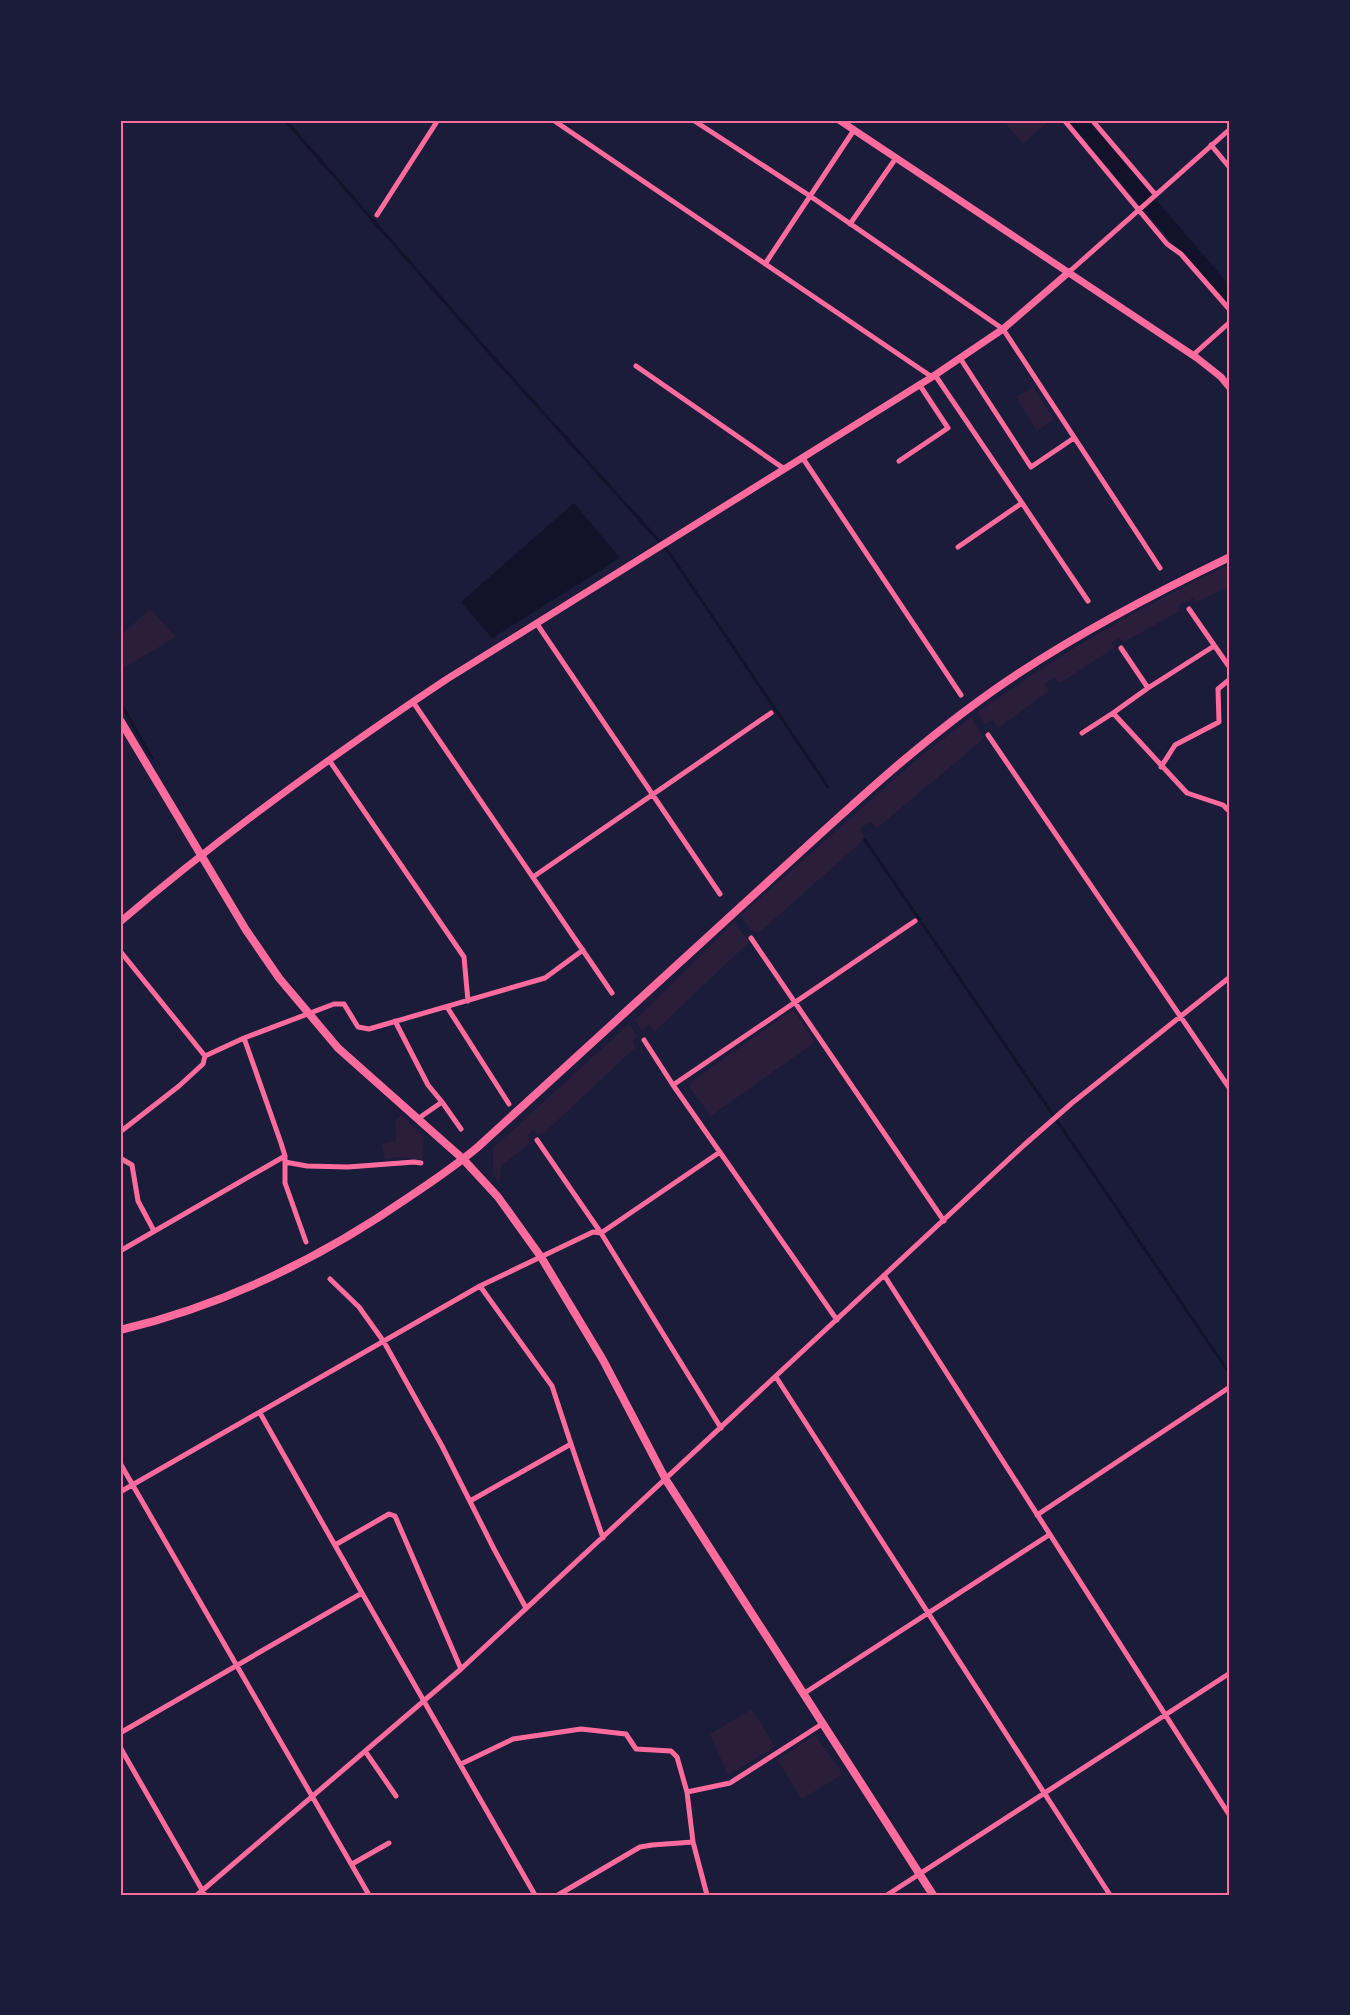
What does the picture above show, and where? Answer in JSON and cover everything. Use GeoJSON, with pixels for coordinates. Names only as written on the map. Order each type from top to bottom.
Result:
{"type":"FeatureCollection","features":[{"type":"Feature","properties":{"kind":"main road"},"geometry":{"type":"LineString","coordinates":[[840,120],[1193,355],[1221,377],[1230,388]]}},
{"type":"Feature","properties":{"kind":"main road"},"geometry":{"type":"LineString","coordinates":[[120,922],[201,856],[329,760],[413,702],[783,468],[934,376],[1003,329],[1069,272]]}},
{"type":"Feature","properties":{"kind":"main road"},"geometry":{"type":"LineString","coordinates":[[120,1330],[167,1319],[238,1292],[306,1261],[381,1216],[464,1159],[876,784],[951,723],[1018,674],[1078,636],[1148,596],[1230,557]]}},
{"type":"Feature","properties":{"kind":"main road"},"geometry":{"type":"LineString","coordinates":[[120,720],[246,930],[279,978],[338,1048],[464,1159],[498,1197],[541,1257],[603,1360],[666,1480],[933,1895]]}},
{"type":"Feature","properties":{"kind":"street"},"geometry":{"type":"LineString","coordinates":[[377,215],[438,120]]}},
{"type":"Feature","properties":{"kind":"street"},"geometry":{"type":"LineString","coordinates":[[553,120],[561,122],[765,264],[934,376],[1088,601]]}},
{"type":"Feature","properties":{"kind":"street"},"geometry":{"type":"LineString","coordinates":[[693,120],[810,196],[1003,329],[1160,568]]}},
{"type":"Feature","properties":{"kind":"street"},"geometry":{"type":"LineString","coordinates":[[1064,120],[1167,244],[1181,254],[1230,310]]}},
{"type":"Feature","properties":{"kind":"street"},"geometry":{"type":"LineString","coordinates":[[1092,120],[1155,194]]}},
{"type":"Feature","properties":{"kind":"street"},"geometry":{"type":"LineString","coordinates":[[1069,272],[1230,129]]}},
{"type":"Feature","properties":{"kind":"street"},"geometry":{"type":"LineString","coordinates":[[765,264],[854,130]]}},
{"type":"Feature","properties":{"kind":"street"},"geometry":{"type":"LineString","coordinates":[[1211,145],[1230,168]]}},
{"type":"Feature","properties":{"kind":"street"},"geometry":{"type":"LineString","coordinates":[[850,224],[896,158]]}},
{"type":"Feature","properties":{"kind":"street"},"geometry":{"type":"LineString","coordinates":[[1193,355],[1230,322]]}},
{"type":"Feature","properties":{"kind":"street"},"geometry":{"type":"LineString","coordinates":[[960,358],[1031,467],[1074,438]]}},
{"type":"Feature","properties":{"kind":"street"},"geometry":{"type":"LineString","coordinates":[[636,366],[783,468]]}},
{"type":"Feature","properties":{"kind":"street"},"geometry":{"type":"LineString","coordinates":[[899,461],[948,428],[919,384]]}},
{"type":"Feature","properties":{"kind":"street"},"geometry":{"type":"LineString","coordinates":[[802,457],[961,695]]}},
{"type":"Feature","properties":{"kind":"street"},"geometry":{"type":"LineString","coordinates":[[958,547],[1022,503]]}},
{"type":"Feature","properties":{"kind":"street"},"geometry":{"type":"LineString","coordinates":[[1189,609],[1230,668]]}},
{"type":"Feature","properties":{"kind":"street"},"geometry":{"type":"LineString","coordinates":[[537,624],[720,894]]}},
{"type":"Feature","properties":{"kind":"street"},"geometry":{"type":"LineString","coordinates":[[1082,733],[1214,645]]}},
{"type":"Feature","properties":{"kind":"street"},"geometry":{"type":"LineString","coordinates":[[1121,648],[1148,688]]}},
{"type":"Feature","properties":{"kind":"street"},"geometry":{"type":"LineString","coordinates":[[1161,767],[1175,745],[1219,723],[1218,689],[1230,679]]}},
{"type":"Feature","properties":{"kind":"street"},"geometry":{"type":"LineString","coordinates":[[413,702],[612,993]]}},
{"type":"Feature","properties":{"kind":"street"},"geometry":{"type":"LineString","coordinates":[[533,877],[771,713]]}},
{"type":"Feature","properties":{"kind":"street"},"geometry":{"type":"LineString","coordinates":[[1113,713],[1186,793],[1223,805],[1230,812]]}},
{"type":"Feature","properties":{"kind":"street"},"geometry":{"type":"LineString","coordinates":[[988,735],[1230,1089]]}},
{"type":"Feature","properties":{"kind":"street"},"geometry":{"type":"LineString","coordinates":[[329,760],[464,957],[468,1001]]}},
{"type":"Feature","properties":{"kind":"street"},"geometry":{"type":"LineString","coordinates":[[673,1085],[915,921]]}},
{"type":"Feature","properties":{"kind":"street"},"geometry":{"type":"LineString","coordinates":[[751,938],[944,1221]]}},
{"type":"Feature","properties":{"kind":"street"},"geometry":{"type":"LineString","coordinates":[[205,1056],[244,1038],[334,1004],[344,1004],[358,1028],[369,1029],[545,978],[583,950]]}},
{"type":"Feature","properties":{"kind":"street"},"geometry":{"type":"LineString","coordinates":[[120,951],[205,1056]]}},
{"type":"Feature","properties":{"kind":"street"},"geometry":{"type":"LineString","coordinates":[[196,1895],[204,1893],[461,1669],[1023,1146],[1230,977]]}},
{"type":"Feature","properties":{"kind":"street"},"geometry":{"type":"LineString","coordinates":[[447,1007],[509,1104]]}},
{"type":"Feature","properties":{"kind":"street"},"geometry":{"type":"LineString","coordinates":[[395,1021],[428,1084],[461,1129]]}},
{"type":"Feature","properties":{"kind":"street"},"geometry":{"type":"LineString","coordinates":[[244,1038],[285,1159],[285,1183],[306,1242]]}},
{"type":"Feature","properties":{"kind":"street"},"geometry":{"type":"LineString","coordinates":[[644,1040],[837,1320]]}},
{"type":"Feature","properties":{"kind":"street"},"geometry":{"type":"LineString","coordinates":[[120,1132],[179,1086],[203,1064],[205,1056]]}},
{"type":"Feature","properties":{"kind":"street"},"geometry":{"type":"LineString","coordinates":[[419,1118],[442,1102]]}},
{"type":"Feature","properties":{"kind":"street"},"geometry":{"type":"LineString","coordinates":[[537,1140],[601,1233],[722,1428]]}},
{"type":"Feature","properties":{"kind":"street"},"geometry":{"type":"LineString","coordinates":[[120,1492],[480,1286],[593,1232],[601,1233],[720,1152]]}},
{"type":"Feature","properties":{"kind":"street"},"geometry":{"type":"LineString","coordinates":[[120,1158],[132,1165],[138,1201],[154,1231]]}},
{"type":"Feature","properties":{"kind":"street"},"geometry":{"type":"LineString","coordinates":[[120,1251],[285,1159],[329,1167],[421,1163]]}},
{"type":"Feature","properties":{"kind":"street"},"geometry":{"type":"LineString","coordinates":[[884,1275],[1230,1816]]}},
{"type":"Feature","properties":{"kind":"street"},"geometry":{"type":"LineString","coordinates":[[330,1279],[359,1307],[384,1342],[526,1608]]}},
{"type":"Feature","properties":{"kind":"street"},"geometry":{"type":"LineString","coordinates":[[480,1286],[552,1386],[603,1538]]}},
{"type":"Feature","properties":{"kind":"street"},"geometry":{"type":"LineString","coordinates":[[776,1377],[1110,1895]]}},
{"type":"Feature","properties":{"kind":"street"},"geometry":{"type":"LineString","coordinates":[[1037,1515],[1230,1387]]}},
{"type":"Feature","properties":{"kind":"street"},"geometry":{"type":"LineString","coordinates":[[260,1413],[535,1895]]}},
{"type":"Feature","properties":{"kind":"street"},"geometry":{"type":"LineString","coordinates":[[470,1501],[571,1444]]}},
{"type":"Feature","properties":{"kind":"street"},"geometry":{"type":"LineString","coordinates":[[120,1463],[369,1895]]}},
{"type":"Feature","properties":{"kind":"street"},"geometry":{"type":"LineString","coordinates":[[335,1545],[389,1514],[395,1516],[461,1669]]}},
{"type":"Feature","properties":{"kind":"street"},"geometry":{"type":"LineString","coordinates":[[802,1694],[1049,1535]]}},
{"type":"Feature","properties":{"kind":"street"},"geometry":{"type":"LineString","coordinates":[[120,1733],[362,1593]]}},
{"type":"Feature","properties":{"kind":"street"},"geometry":{"type":"LineString","coordinates":[[887,1895],[1230,1673]]}},
{"type":"Feature","properties":{"kind":"street"},"geometry":{"type":"LineString","coordinates":[[687,1792],[730,1783],[822,1724]]}},
{"type":"Feature","properties":{"kind":"street"},"geometry":{"type":"LineString","coordinates":[[461,1764],[513,1739],[581,1729],[626,1734],[636,1749],[671,1751],[677,1757],[687,1792],[693,1842],[707,1895]]}},
{"type":"Feature","properties":{"kind":"street"},"geometry":{"type":"LineString","coordinates":[[120,1747],[204,1893]]}},
{"type":"Feature","properties":{"kind":"street"},"geometry":{"type":"LineString","coordinates":[[365,1751],[396,1796]]}},
{"type":"Feature","properties":{"kind":"street"},"geometry":{"type":"LineString","coordinates":[[558,1895],[640,1847],[693,1842]]}},
{"type":"Feature","properties":{"kind":"street"},"geometry":{"type":"LineString","coordinates":[[352,1864],[389,1843]]}},
{"type":"Feature","properties":{"kind":"shaded area"},"geometry":{"type":"Polygon","coordinates":[[[1050,120],[1023,144],[1004,121],[1050,120]]]}},
{"type":"Feature","properties":{"kind":"shaded area"},"geometry":{"type":"Polygon","coordinates":[[[1033,387],[1054,419],[1037,431],[1016,397],[1033,387]]]}},
{"type":"Feature","properties":{"kind":"shaded area"},"geometry":{"type":"Polygon","coordinates":[[[574,503],[620,558],[492,638],[461,602],[574,503]]]}},
{"type":"Feature","properties":{"kind":"shaded area"},"geometry":{"type":"Polygon","coordinates":[[[1230,564],[1230,586],[1196,602],[1193,598],[1178,606],[1180,611],[1124,642],[1119,638],[1112,643],[1114,648],[1060,683],[1054,677],[1045,684],[1049,691],[998,728],[992,720],[985,725],[978,712],[1038,671],[1132,614],[1230,564]]]}},
{"type":"Feature","properties":{"kind":"shaded area"},"geometry":{"type":"Polygon","coordinates":[[[150,609],[176,637],[120,670],[120,636],[150,609]]]}},
{"type":"Feature","properties":{"kind":"shaded area"},"geometry":{"type":"Polygon","coordinates":[[[971,717],[984,737],[979,743],[877,828],[870,822],[860,829],[864,837],[858,845],[759,933],[751,930],[741,915],[915,761],[971,717]]]}},
{"type":"Feature","properties":{"kind":"shaded area"},"geometry":{"type":"Polygon","coordinates":[[[734,922],[749,942],[654,1032],[649,1024],[642,1031],[635,1020],[734,922]]]}},
{"type":"Feature","properties":{"kind":"shaded area"},"geometry":{"type":"Polygon","coordinates":[[[793,1009],[815,1042],[711,1116],[690,1088],[691,1082],[793,1009]]]}},
{"type":"Feature","properties":{"kind":"shaded area"},"geometry":{"type":"Polygon","coordinates":[[[629,1024],[637,1036],[633,1041],[635,1048],[544,1133],[537,1135],[533,1130],[527,1136],[530,1144],[502,1165],[499,1182],[493,1174],[493,1148],[629,1024]]]}},
{"type":"Feature","properties":{"kind":"shaded area"},"geometry":{"type":"Polygon","coordinates":[[[402,1115],[424,1138],[423,1160],[399,1157],[385,1159],[382,1144],[396,1140],[395,1121],[402,1115]]]}},
{"type":"Feature","properties":{"kind":"shaded area"},"geometry":{"type":"Polygon","coordinates":[[[752,1709],[775,1747],[728,1775],[710,1734],[752,1709]]]}},
{"type":"Feature","properties":{"kind":"shaded area"},"geometry":{"type":"Polygon","coordinates":[[[815,1735],[843,1774],[802,1799],[777,1760],[815,1735]]]}},
{"type":"Feature","properties":{"kind":"waterway"},"geometry":{"type":"LineString","coordinates":[[285,120],[485,348],[668,551],[828,787]]}},
{"type":"Feature","properties":{"kind":"waterway"},"geometry":{"type":"LineString","coordinates":[[1077,120],[1230,298]]}},
{"type":"Feature","properties":{"kind":"waterway"},"geometry":{"type":"LineString","coordinates":[[120,702],[152,758]]}},
{"type":"Feature","properties":{"kind":"waterway"},"geometry":{"type":"LineString","coordinates":[[865,840],[1230,1374]]}}]}
